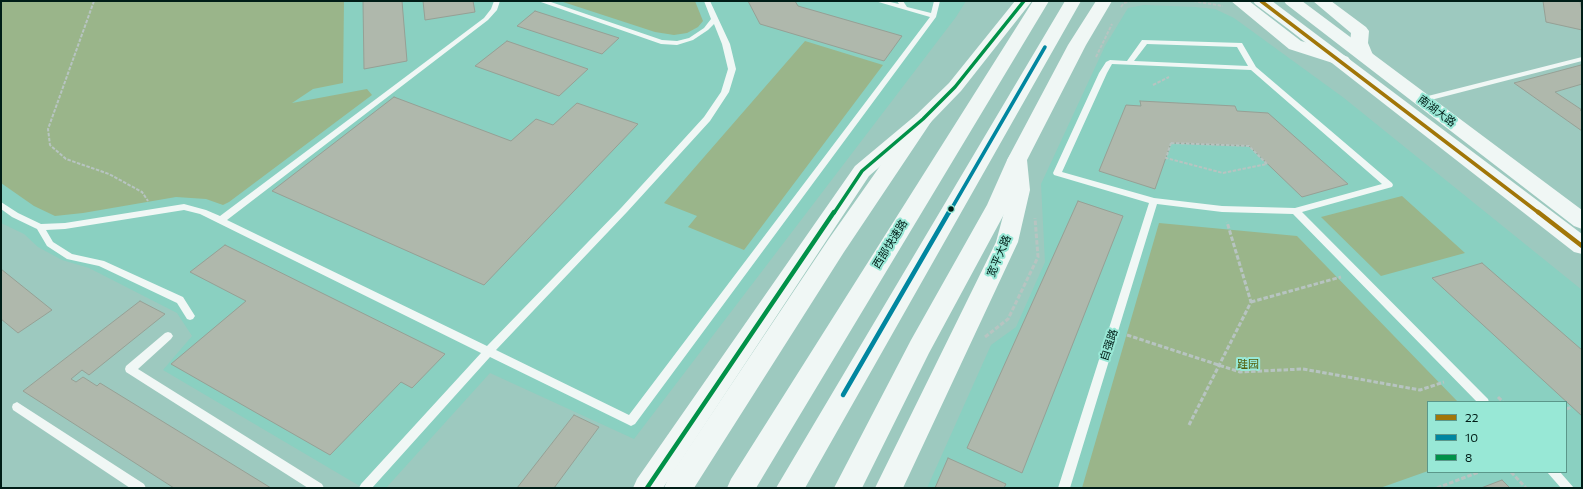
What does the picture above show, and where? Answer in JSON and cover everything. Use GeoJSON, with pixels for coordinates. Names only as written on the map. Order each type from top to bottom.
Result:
{"type":"FeatureCollection","features":[{"type":"Feature","properties":{"kind":"main road"},"geometry":{"type":"LineString","coordinates":[[647,488],[862,171],[923,119],[955,88],[1024,1]]}},
{"type":"Feature","properties":{"kind":"main road","name":"西部快速路"},"geometry":{"type":"LineString","coordinates":[[740,488],[1041,1]]}},
{"type":"Feature","properties":{"kind":"main road"},"geometry":{"type":"LineString","coordinates":[[790,488],[1072,1]]}},
{"type":"Feature","properties":{"kind":"main road"},"geometry":{"type":"LineString","coordinates":[[1239,1],[1295,45],[1317,51],[1342,61]]}},
{"type":"Feature","properties":{"kind":"main road","name":"南湖大路"},"geometry":{"type":"LineString","coordinates":[[1261,1],[1342,61],[1582,246]]}},
{"type":"Feature","properties":{"kind":"main road","name":"南湖大路"},"geometry":{"type":"LineString","coordinates":[[1292,1],[1582,221]]}},
{"type":"Feature","properties":{"kind":"main road"},"geometry":{"type":"LineString","coordinates":[[1321,1],[1360,31],[1359,43],[1364,55]]}},
{"type":"Feature","properties":{"kind":"main road"},"geometry":{"type":"LineString","coordinates":[[848,488],[920,347],[998,205],[1017,160],[1077,45],[1114,2]]}},
{"type":"Feature","properties":{"kind":"main road"},"geometry":{"type":"LineString","coordinates":[[678,488],[836,246],[923,119]]}},
{"type":"Feature","properties":{"kind":"main road","name":"宽平大路"},"geometry":{"type":"LineString","coordinates":[[888,488],[1007,242],[1020,190],[1017,160]]}},
{"type":"Feature","properties":{"kind":"lane"},"geometry":{"type":"LineString","coordinates":[[221,220],[486,19],[494,10],[497,1]]}},
{"type":"Feature","properties":{"kind":"lane"},"geometry":{"type":"LineString","coordinates":[[541,1],[661,42],[677,43],[691,39],[706,29],[715,19]]}},
{"type":"Feature","properties":{"kind":"lane"},"geometry":{"type":"LineString","coordinates":[[366,488],[488,352],[624,210],[711,114],[725,92],[732,69],[726,44],[707,1]]}},
{"type":"Feature","properties":{"kind":"lane"},"geometry":{"type":"LineString","coordinates":[[878,1],[934,16]]}},
{"type":"Feature","properties":{"kind":"lane"},"geometry":{"type":"LineString","coordinates":[[900,1],[905,8]]}},
{"type":"Feature","properties":{"kind":"lane"},"geometry":{"type":"LineString","coordinates":[[1,205],[15,215],[40,227],[65,226],[184,207],[203,212],[631,421],[934,16],[937,1]]}},
{"type":"Feature","properties":{"kind":"lane"},"geometry":{"type":"LineString","coordinates":[[1129,63],[1145,42],[1239,45],[1253,68],[1389,184],[1295,211],[1222,209],[1154,201],[1058,173],[1103,73],[1110,62],[1129,63],[1253,68]]}},
{"type":"Feature","properties":{"kind":"lane"},"geometry":{"type":"LineString","coordinates":[[1423,100],[1582,59]]}},
{"type":"Feature","properties":{"kind":"lane","name":"自强路"},"geometry":{"type":"LineString","coordinates":[[1064,488],[1154,201]]}},
{"type":"Feature","properties":{"kind":"lane"},"geometry":{"type":"LineString","coordinates":[[1295,211],[1483,401]]}},
{"type":"Feature","properties":{"kind":"lane"},"geometry":{"type":"LineString","coordinates":[[40,227],[50,244],[70,257],[101,262],[180,300],[190,316]]}},
{"type":"Feature","properties":{"kind":"lane"},"geometry":{"type":"LineString","coordinates":[[168,336],[130,369],[318,488]]}},
{"type":"Feature","properties":{"kind":"lane"},"geometry":{"type":"LineString","coordinates":[[16,407],[140,488]]}},
{"type":"Feature","properties":{"kind":"lane"},"geometry":{"type":"LineString","coordinates":[[1554,473],[1568,488]]}},
{"type":"Feature","properties":{"kind":"path"},"geometry":{"type":"LineString","coordinates":[[94,1],[48,129],[50,145],[66,160],[109,174],[142,192],[155,211]]}},
{"type":"Feature","properties":{"kind":"path"},"geometry":{"type":"LineString","coordinates":[[1114,2],[1131,1]]}},
{"type":"Feature","properties":{"kind":"path"},"geometry":{"type":"LineString","coordinates":[[1153,85],[1172,76]]}},
{"type":"Feature","properties":{"kind":"path"},"geometry":{"type":"LineString","coordinates":[[1171,143],[1249,146],[1267,164],[1223,173],[1166,158],[1171,143]]}},
{"type":"Feature","properties":{"kind":"path"},"geometry":{"type":"LineString","coordinates":[[1189,425],[1251,302],[1222,209]]}},
{"type":"Feature","properties":{"kind":"path"},"geometry":{"type":"LineString","coordinates":[[1251,302],[1356,272]]}},
{"type":"Feature","properties":{"kind":"path"},"geometry":{"type":"LineString","coordinates":[[1122,333],[1240,372],[1303,369],[1420,390],[1459,377]]}},
{"type":"Feature","properties":{"kind":"path"},"geometry":{"type":"LineString","coordinates":[[1567,409],[1572,407]]}},
{"type":"Feature","properties":{"kind":"path"},"geometry":{"type":"LineString","coordinates":[[1437,488],[1476,473]]}},
{"type":"Feature","properties":{"kind":"path"},"geometry":{"type":"LineString","coordinates":[[1512,473],[1526,488]]}},
{"type":"Feature","properties":{"kind":"shaded area"},"geometry":{"type":"Polygon","coordinates":[[[1,1],[966,1],[956,17],[634,439],[490,373],[386,488],[363,488],[163,370],[192,336],[177,313],[89,268],[62,260],[38,247],[24,234],[1,223],[1,1]]]}},
{"type":"Feature","properties":{"kind":"shaded area"},"geometry":{"type":"Polygon","coordinates":[[[1144,5],[1195,7],[1215,9],[1234,18],[1344,98],[1582,290],[1582,488],[927,488],[991,345],[1016,327],[1045,262],[1041,184],[1105,46],[1128,8],[1144,5]]]}},
{"type":"Feature","properties":{"kind":"green space"},"geometry":{"type":"Polygon","coordinates":[[[1,1],[344,1],[343,83],[313,89],[292,103],[367,89],[372,95],[223,205],[206,199],[176,197],[83,213],[55,216],[34,206],[1,183],[1,1]]]}},
{"type":"Feature","properties":{"kind":"green space"},"geometry":{"type":"Polygon","coordinates":[[[560,1],[695,1],[703,21],[698,27],[687,33],[674,35],[655,32],[560,1]]]}},
{"type":"Feature","properties":{"kind":"green space"},"geometry":{"type":"Polygon","coordinates":[[[805,41],[883,65],[744,250],[688,227],[697,216],[664,203],[805,41]]]}},
{"type":"Feature","properties":{"kind":"green space"},"geometry":{"type":"Polygon","coordinates":[[[1402,196],[1465,253],[1381,276],[1321,217],[1402,196]]]}},
{"type":"Feature","properties":{"kind":"green space","name":"跬园"},"geometry":{"type":"Polygon","coordinates":[[[1159,223],[1297,236],[1457,401],[1427,401],[1427,471],[1380,488],[1082,488],[1159,223]]]}},
{"type":"Feature","properties":{"kind":"building"},"geometry":{"type":"Polygon","coordinates":[[[363,1],[402,1],[407,61],[364,69],[363,1]]]}},
{"type":"Feature","properties":{"kind":"building"},"geometry":{"type":"Polygon","coordinates":[[[423,1],[473,1],[475,12],[425,20],[423,1]]]}},
{"type":"Feature","properties":{"kind":"building"},"geometry":{"type":"Polygon","coordinates":[[[748,1],[795,1],[798,6],[902,36],[884,61],[760,24],[748,1]]]}},
{"type":"Feature","properties":{"kind":"building"},"geometry":{"type":"Polygon","coordinates":[[[1543,1],[1580,1],[1582,12],[1582,30],[1546,22],[1543,1]]]}},
{"type":"Feature","properties":{"kind":"building"},"geometry":{"type":"Polygon","coordinates":[[[535,11],[619,38],[602,54],[517,26],[535,11]]]}},
{"type":"Feature","properties":{"kind":"building"},"geometry":{"type":"Polygon","coordinates":[[[507,41],[588,69],[559,96],[475,66],[507,41]]]}},
{"type":"Feature","properties":{"kind":"building"},"geometry":{"type":"Polygon","coordinates":[[[1581,65],[1582,84],[1555,92],[1582,110],[1580,110],[1582,111],[1582,131],[1514,83],[1581,65]]]}},
{"type":"Feature","properties":{"kind":"building"},"geometry":{"type":"Polygon","coordinates":[[[394,97],[511,141],[536,119],[553,125],[577,103],[638,124],[484,285],[272,191],[394,97]]]}},
{"type":"Feature","properties":{"kind":"building"},"geometry":{"type":"Polygon","coordinates":[[[1140,101],[1235,106],[1237,111],[1268,113],[1348,184],[1302,197],[1249,146],[1171,143],[1155,189],[1099,171],[1126,105],[1141,106],[1140,101]]]}},
{"type":"Feature","properties":{"kind":"building"},"geometry":{"type":"Polygon","coordinates":[[[1078,201],[1123,216],[1022,473],[967,448],[1078,201]]]}},
{"type":"Feature","properties":{"kind":"building"},"geometry":{"type":"Polygon","coordinates":[[[225,245],[445,354],[412,388],[401,382],[330,455],[171,364],[246,301],[190,272],[225,245]]]}},
{"type":"Feature","properties":{"kind":"building"},"geometry":{"type":"Polygon","coordinates":[[[1482,263],[1582,350],[1582,416],[1567,401],[1432,278],[1482,263]]]}},
{"type":"Feature","properties":{"kind":"building"},"geometry":{"type":"Polygon","coordinates":[[[1,269],[52,310],[18,333],[1,319],[1,269]]]}},
{"type":"Feature","properties":{"kind":"building"},"geometry":{"type":"Polygon","coordinates":[[[140,301],[165,314],[89,375],[82,370],[71,379],[76,382],[83,377],[97,386],[100,383],[271,488],[174,488],[23,391],[140,301]]]}},
{"type":"Feature","properties":{"kind":"building"},"geometry":{"type":"Polygon","coordinates":[[[574,415],[599,427],[554,488],[517,488],[574,415]]]}},
{"type":"Feature","properties":{"kind":"building"},"geometry":{"type":"Polygon","coordinates":[[[948,458],[1006,484],[1004,488],[935,488],[948,458]]]}},
{"type":"Feature","properties":{"kind":"building"},"geometry":{"type":"Polygon","coordinates":[[[1502,480],[1510,488],[1481,488],[1502,480]]]}},
{"type":"Feature","properties":{"kind":"transit line","name":"8"},"geometry":{"type":"LineString","coordinates":[[647,488],[862,171],[923,119],[955,87],[1024,1]]}},
{"type":"Feature","properties":{"kind":"transit line","name":"22"},"geometry":{"type":"LineString","coordinates":[[1261,1],[1582,246]]}},
{"type":"Feature","properties":{"kind":"transit line","name":"10"},"geometry":{"type":"LineString","coordinates":[[843,395],[1045,47]]}}]}
